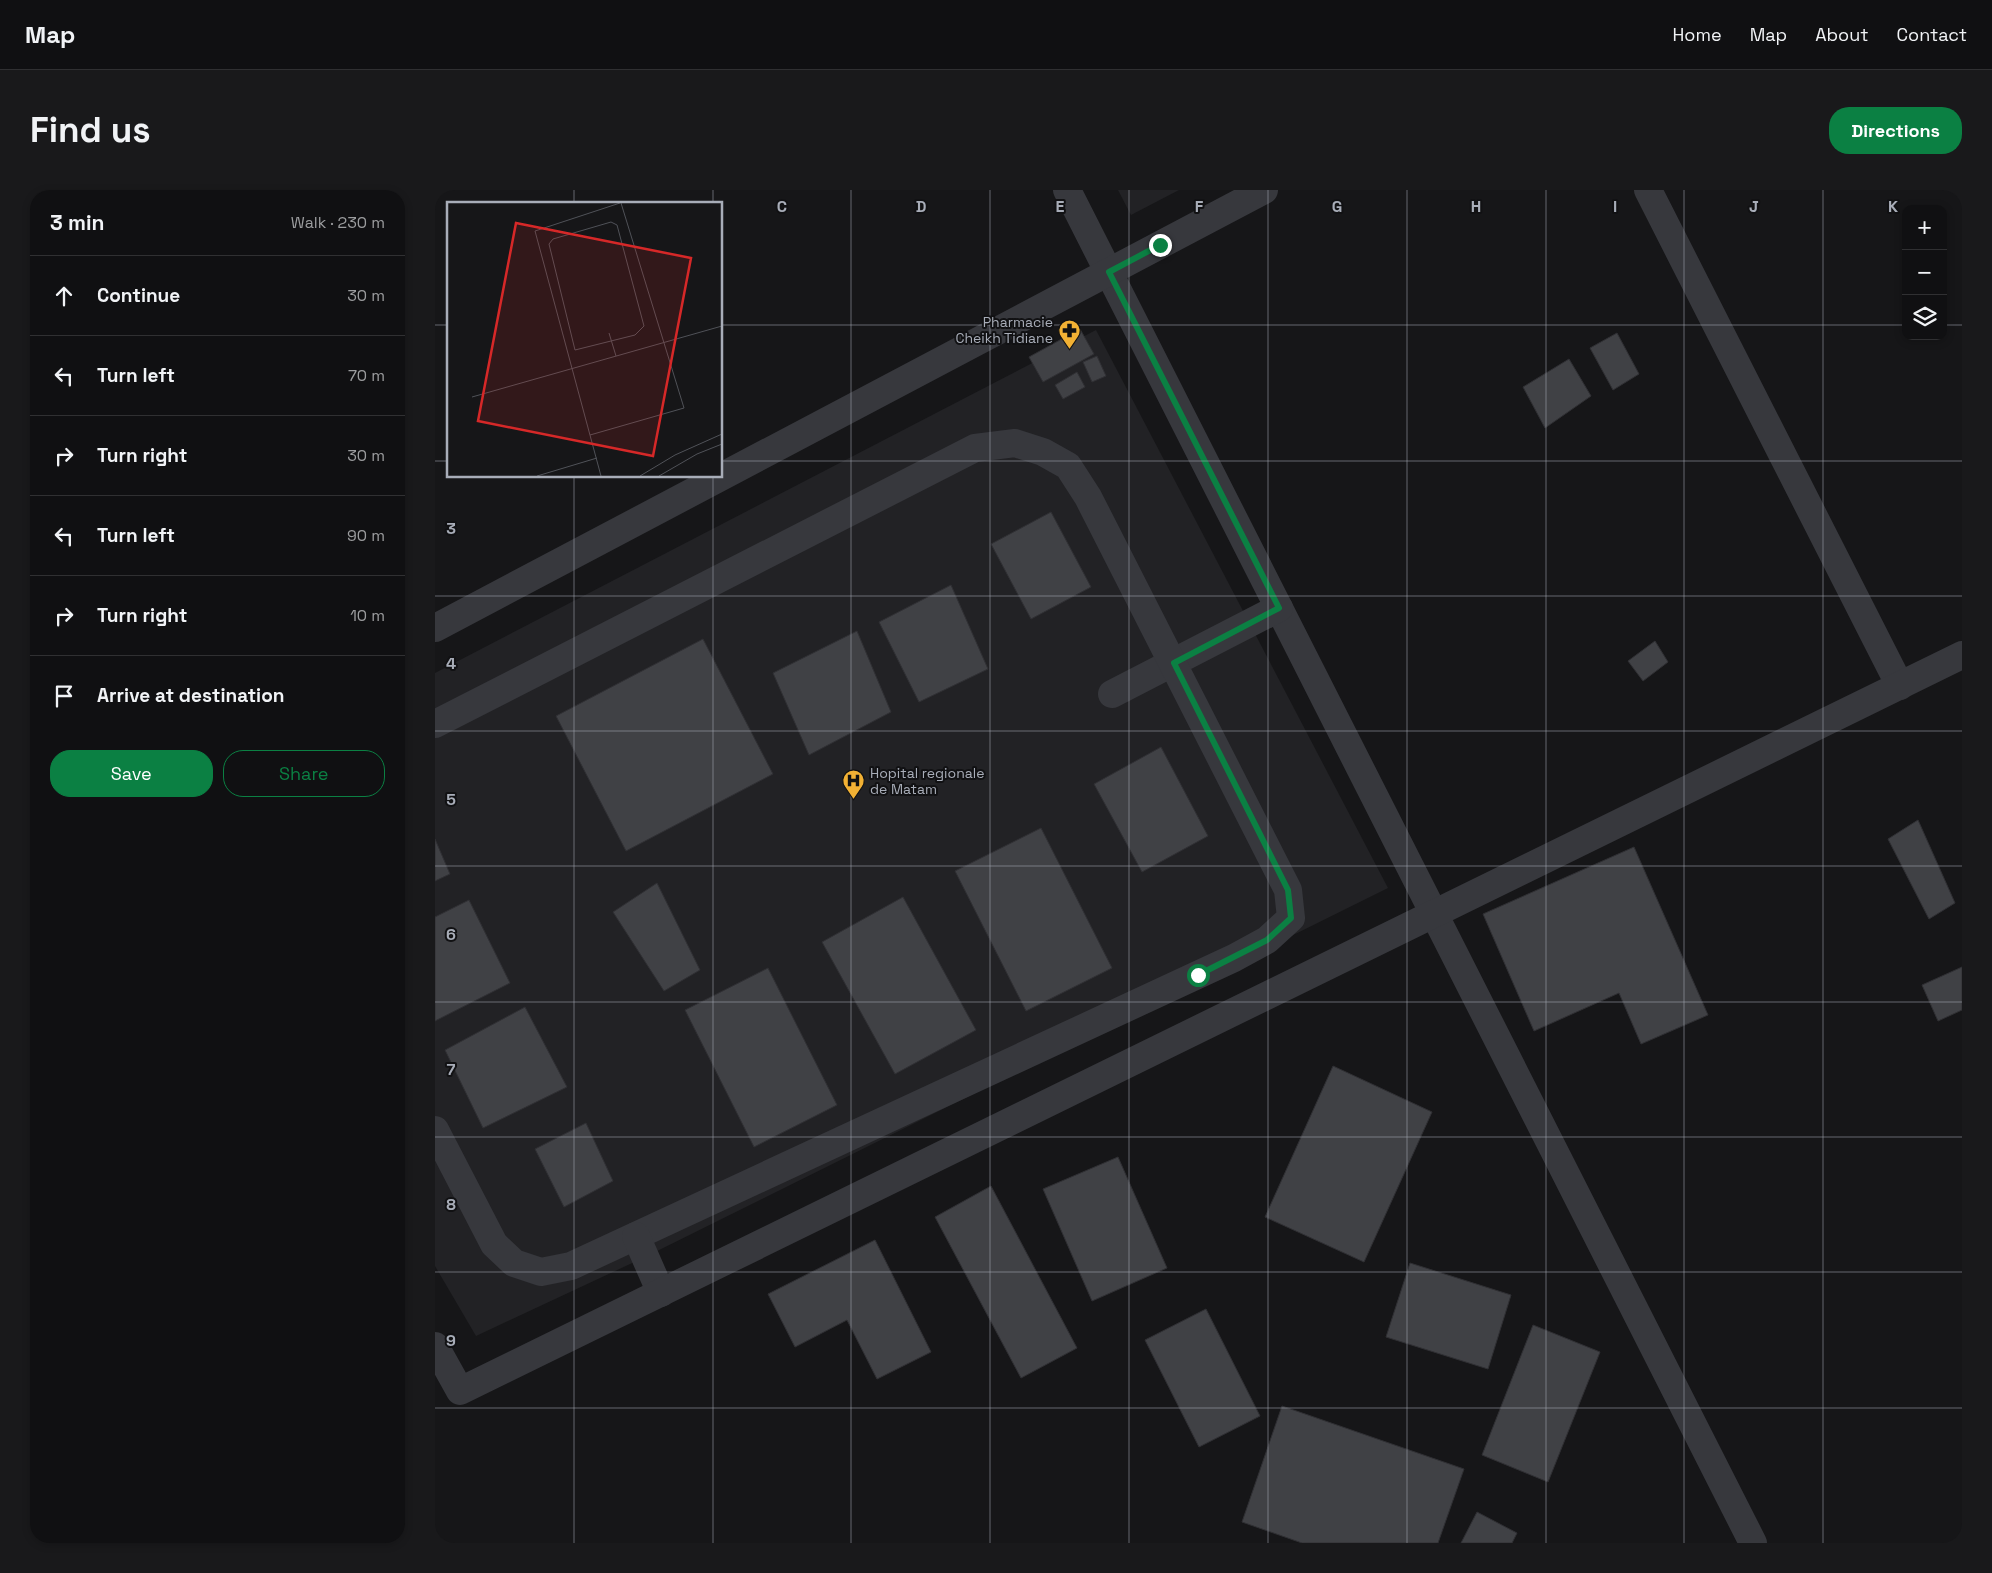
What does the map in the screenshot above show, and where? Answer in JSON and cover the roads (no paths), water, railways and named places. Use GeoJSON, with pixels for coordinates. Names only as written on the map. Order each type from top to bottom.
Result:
{"type":"FeatureCollection","features":[{"type":"Feature","properties":{"kind":"street"},"geometry":{"type":"LineString","coordinates":[[1067,190],[1753,1543]]}},
{"type":"Feature","properties":{"kind":"street"},"geometry":{"type":"LineString","coordinates":[[723,476],[1264,190]]}},
{"type":"Feature","properties":{"kind":"street"},"geometry":{"type":"LineString","coordinates":[[1648,190],[1900,686]]}},
{"type":"Feature","properties":{"kind":"street"},"geometry":{"type":"LineString","coordinates":[[435,724],[975,448],[1015,443],[1043,452],[1068,466],[1088,496],[1288,890],[1291,918],[1267,940],[1234,958],[571,1266],[541,1272],[514,1263],[494,1244],[435,1130]]}},
{"type":"Feature","properties":{"kind":"street"},"geometry":{"type":"LineString","coordinates":[[435,628],[719,478]]}},
{"type":"Feature","properties":{"kind":"street"},"geometry":{"type":"LineString","coordinates":[[1112,694],[1279,608]]}},
{"type":"Feature","properties":{"kind":"street"},"geometry":{"type":"LineString","coordinates":[[435,1346],[460,1391],[1962,655]]}},
{"type":"Feature","properties":{"kind":"street"},"geometry":{"type":"LineString","coordinates":[[636,1236],[661,1293]]}},
{"type":"Feature","properties":{"kind":"place","name":"Pharmacie Cheikh Tidiane"},"geometry":{"type":"Point","coordinates":[1069,349]}},
{"type":"Feature","properties":{"kind":"place","name":"Hopital regionale de Matam"},"geometry":{"type":"Point","coordinates":[854,800]}}]}
